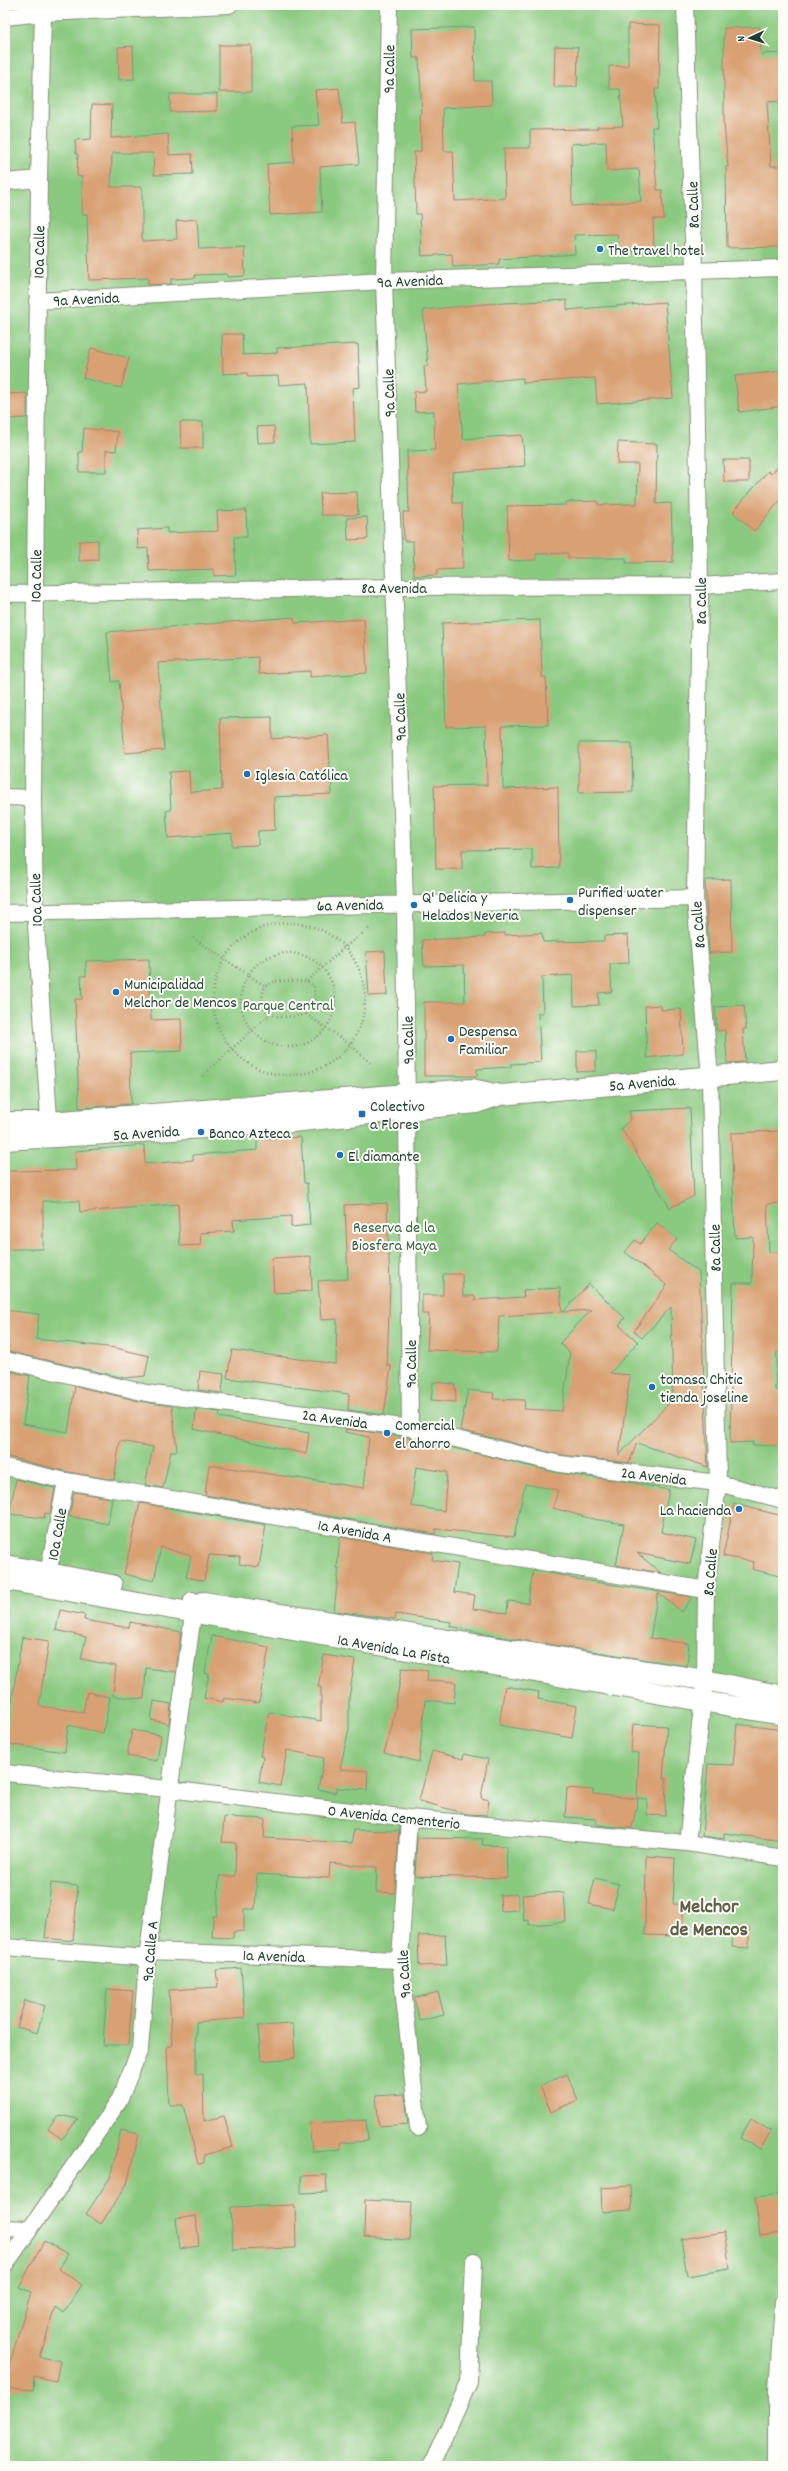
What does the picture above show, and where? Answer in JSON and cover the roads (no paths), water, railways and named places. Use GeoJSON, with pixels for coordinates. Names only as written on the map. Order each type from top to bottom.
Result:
{"type":"FeatureCollection","features":[{"type":"Feature","properties":{"kind":"street"},"geometry":{"type":"LineString","coordinates":[[5,17],[43,13],[229,5]]}},
{"type":"Feature","properties":{"kind":"street","name":"9a Calle"},"geometry":{"type":"LineString","coordinates":[[389,5],[384,281],[396,587],[405,903],[410,1428]]}},
{"type":"Feature","properties":{"kind":"street","name":"8a Calle"},"geometry":{"type":"LineString","coordinates":[[685,5],[694,270],[700,586],[695,898],[710,1077],[718,1483],[706,1590],[706,1680],[702,1700],[687,1843]]}},
{"type":"Feature","properties":{"kind":"street","name":"10a Calle"},"geometry":{"type":"LineString","coordinates":[[43,13],[37,301],[33,798],[35,911],[49,1130]]}},
{"type":"Feature","properties":{"kind":"street"},"geometry":{"type":"LineString","coordinates":[[5,182],[39,179]]}},
{"type":"Feature","properties":{"kind":"street","name":"9a Avenida"},"geometry":{"type":"LineString","coordinates":[[37,301],[384,281],[783,268]]}},
{"type":"Feature","properties":{"kind":"street","name":"8a Avenida"},"geometry":{"type":"LineString","coordinates":[[5,594],[34,592],[396,587],[700,586],[783,581]]}},
{"type":"Feature","properties":{"kind":"street"},"geometry":{"type":"LineString","coordinates":[[5,797],[33,798]]}},
{"type":"Feature","properties":{"kind":"street","name":"6a Avenida"},"geometry":{"type":"LineString","coordinates":[[5,913],[35,911],[695,898]]}},
{"type":"Feature","properties":{"kind":"street","name":"5a Avenida"},"geometry":{"type":"LineString","coordinates":[[5,1140],[49,1130],[272,1124],[408,1102],[476,1104],[500,1094],[783,1070]]}},
{"type":"Feature","properties":{"kind":"street","name":"5a Avenida"},"geometry":{"type":"LineString","coordinates":[[5,1122],[49,1130]]}},
{"type":"Feature","properties":{"kind":"street","name":"2a Avenida"},"geometry":{"type":"LineString","coordinates":[[5,1360],[146,1393],[410,1428],[560,1464],[718,1483],[783,1500]]}},
{"type":"Feature","properties":{"kind":"street","name":"1a Avenida A"},"geometry":{"type":"LineString","coordinates":[[5,1467],[66,1481],[706,1590]]}},
{"type":"Feature","properties":{"kind":"street","name":"10a Calle"},"geometry":{"type":"LineString","coordinates":[[47,1581],[66,1481]]}},
{"type":"Feature","properties":{"kind":"street","name":"1a Avenida La Pista"},"geometry":{"type":"LineString","coordinates":[[5,1565],[47,1581]]}},
{"type":"Feature","properties":{"kind":"street","name":"1a Avenida La Pista"},"geometry":{"type":"LineString","coordinates":[[5,1580],[47,1581],[783,1715]]}},
{"type":"Feature","properties":{"kind":"street","name":"1a Avenida La Pista"},"geometry":{"type":"LineString","coordinates":[[193,1607],[706,1680],[783,1696]]}},
{"type":"Feature","properties":{"kind":"street","name":"9a Calle A"},"geometry":{"type":"LineString","coordinates":[[5,2265],[28,2229],[119,2101],[140,2049],[148,1955],[168,1789],[193,1607]]}},
{"type":"Feature","properties":{"kind":"street","name":"0 Avenida Cementerio"},"geometry":{"type":"LineString","coordinates":[[5,1773],[168,1789],[409,1818],[687,1843],[783,1858]]}},
{"type":"Feature","properties":{"kind":"street","name":"9a Calle"},"geometry":{"type":"LineString","coordinates":[[409,1818],[400,1960],[418,2128]]}},
{"type":"Feature","properties":{"kind":"street","name":"1a Avenida"},"geometry":{"type":"LineString","coordinates":[[5,1947],[148,1955],[400,1960]]}},
{"type":"Feature","properties":{"kind":"street"},"geometry":{"type":"LineString","coordinates":[[5,2228],[28,2229]]}},
{"type":"Feature","properties":{"kind":"street"},"geometry":{"type":"LineString","coordinates":[[429,2466],[434,2460],[469,2382],[474,2261]]}},
{"type":"Feature","properties":{"kind":"street"},"geometry":{"type":"LineString","coordinates":[[777,2466],[777,2390],[783,2302]]}},
{"type":"Feature","properties":{"kind":"place","name":"The travel hotel"},"geometry":{"type":"Point","coordinates":[600,249]}},
{"type":"Feature","properties":{"kind":"place","name":"Iglesia Católica"},"geometry":{"type":"Point","coordinates":[247,774]}},
{"type":"Feature","properties":{"kind":"place","name":"Purified water dispenser"},"geometry":{"type":"Point","coordinates":[570,900]}},
{"type":"Feature","properties":{"kind":"place","name":"Q' Delicia y Helados Neveria"},"geometry":{"type":"Point","coordinates":[414,905]}},
{"type":"Feature","properties":{"kind":"place","name":"Municipalidad Melchor de Mencos"},"geometry":{"type":"Point","coordinates":[116,992]}},
{"type":"Feature","properties":{"kind":"place","name":"Despensa Familiar"},"geometry":{"type":"Point","coordinates":[451,1039]}},
{"type":"Feature","properties":{"kind":"place","name":"Colectivo a Flores"},"geometry":{"type":"Point","coordinates":[362,1114]}},
{"type":"Feature","properties":{"kind":"place","name":"Banco Azteca"},"geometry":{"type":"Point","coordinates":[201,1132]}},
{"type":"Feature","properties":{"kind":"place","name":"El diamante"},"geometry":{"type":"Point","coordinates":[340,1155]}},
{"type":"Feature","properties":{"kind":"place","name":"tomasa Chitic tienda joseline"},"geometry":{"type":"Point","coordinates":[652,1387]}},
{"type":"Feature","properties":{"kind":"place","name":"Comercial el ahorro"},"geometry":{"type":"Point","coordinates":[387,1433]}},
{"type":"Feature","properties":{"kind":"place","name":"La hacienda"},"geometry":{"type":"Point","coordinates":[739,1509]}},
{"type":"Feature","properties":{"kind":"district","name":"Melchor de Mencos"},"geometry":{"type":"Point","coordinates":[709,1916]}},
{"type":"Feature","properties":{"kind":"park label","name":"Parque Central"},"geometry":{"type":"Point","coordinates":[288,1004]}},
{"type":"Feature","properties":{"kind":"park label","name":"Reserva de la Biosfera Maya"},"geometry":{"type":"Point","coordinates":[394,1235]}}]}
